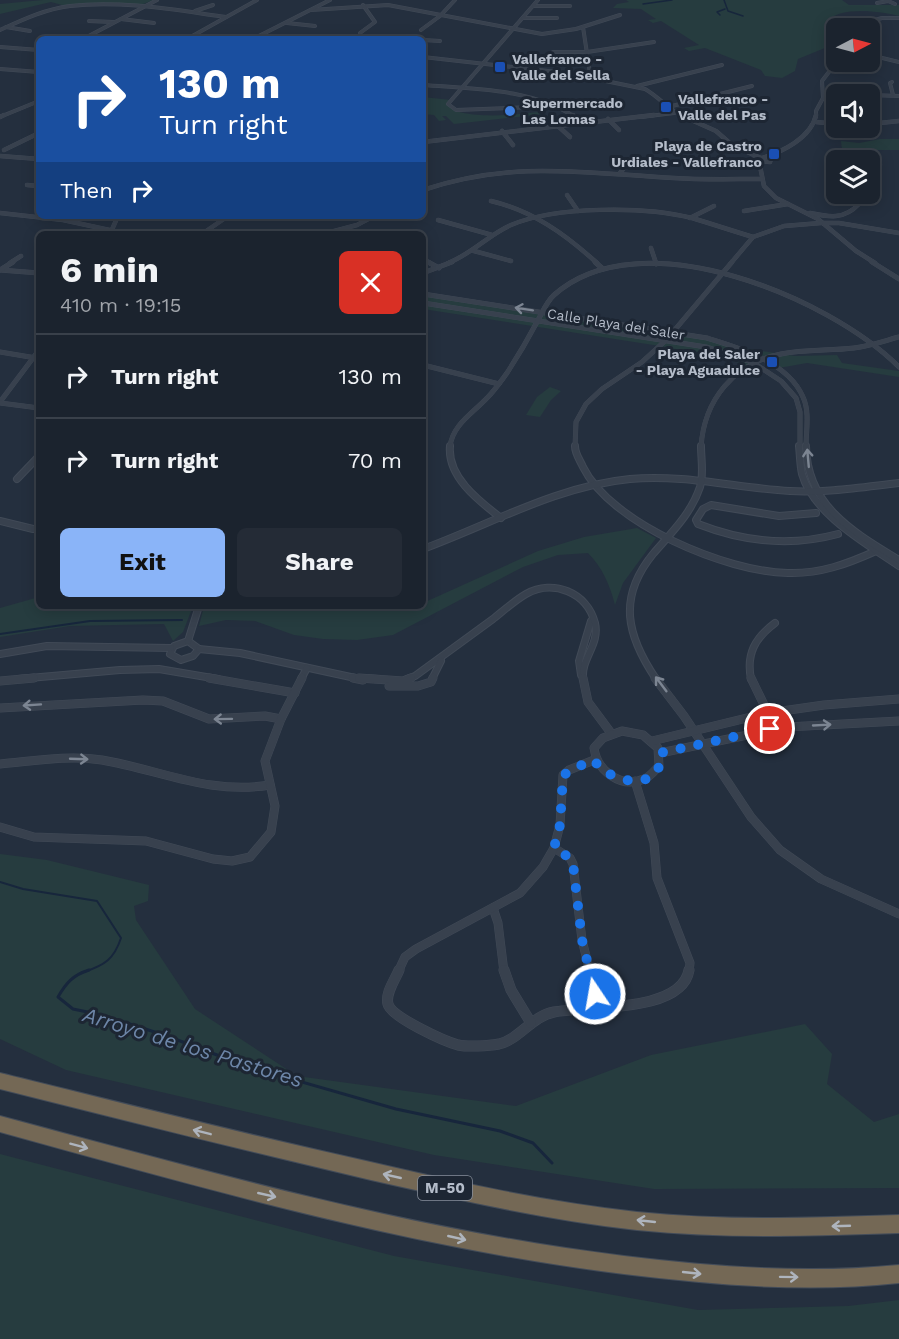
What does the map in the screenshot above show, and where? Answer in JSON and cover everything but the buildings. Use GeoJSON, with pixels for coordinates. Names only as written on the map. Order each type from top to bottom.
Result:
{"type":"FeatureCollection","features":[{"type":"Feature","properties":{"kind":"highway","name":"M-50"},"geometry":{"type":"LineString","coordinates":[[0,1081],[257,1146],[529,1205],[677,1224],[793,1228],[899,1224]]}},
{"type":"Feature","properties":{"kind":"highway"},"geometry":{"type":"LineString","coordinates":[[0,1124],[237,1188],[486,1245],[581,1262],[731,1277],[850,1278],[897,1275]]}},
{"type":"Feature","properties":{"kind":"street"},"geometry":{"type":"LineString","coordinates":[[88,36],[157,0]]}},
{"type":"Feature","properties":{"kind":"street"},"geometry":{"type":"LineString","coordinates":[[192,36],[257,0]]}},
{"type":"Feature","properties":{"kind":"street"},"geometry":{"type":"LineString","coordinates":[[259,36],[330,0]]}},
{"type":"Feature","properties":{"kind":"street"},"geometry":{"type":"LineString","coordinates":[[421,30],[440,16],[455,0]]}},
{"type":"Feature","properties":{"kind":"street"},"geometry":{"type":"LineString","coordinates":[[538,0],[481,63],[448,104],[456,110],[496,108],[520,111],[558,106]]}},
{"type":"Feature","properties":{"kind":"street"},"geometry":{"type":"LineString","coordinates":[[868,0],[889,1],[896,4]]}},
{"type":"Feature","properties":{"kind":"street"},"geometry":{"type":"LineString","coordinates":[[192,12],[213,5]]}},
{"type":"Feature","properties":{"kind":"street"},"geometry":{"type":"LineString","coordinates":[[310,10],[363,5],[396,6],[511,29],[550,34],[583,27],[620,15]]}},
{"type":"Feature","properties":{"kind":"street"},"geometry":{"type":"LineString","coordinates":[[360,33],[375,22],[363,5]]}},
{"type":"Feature","properties":{"kind":"street"},"geometry":{"type":"LineString","coordinates":[[0,30],[69,6],[142,6],[226,17]]}},
{"type":"Feature","properties":{"kind":"street"},"geometry":{"type":"LineString","coordinates":[[534,6],[570,6]]}},
{"type":"Feature","properties":{"kind":"street"},"geometry":{"type":"LineString","coordinates":[[880,19],[891,16],[899,18]]}},
{"type":"Feature","properties":{"kind":"street"},"geometry":{"type":"LineString","coordinates":[[523,18],[557,18]]}},
{"type":"Feature","properties":{"kind":"street"},"geometry":{"type":"LineString","coordinates":[[120,19],[154,23]]}},
{"type":"Feature","properties":{"kind":"street"},"geometry":{"type":"LineString","coordinates":[[89,21],[114,22]]}},
{"type":"Feature","properties":{"kind":"street"},"geometry":{"type":"LineString","coordinates":[[286,22],[315,26]]}},
{"type":"Feature","properties":{"kind":"street"},"geometry":{"type":"LineString","coordinates":[[5,27],[30,31]]}},
{"type":"Feature","properties":{"kind":"street"},"geometry":{"type":"LineString","coordinates":[[583,27],[591,80]]}},
{"type":"Feature","properties":{"kind":"street"},"geometry":{"type":"LineString","coordinates":[[426,40],[440,41]]}},
{"type":"Feature","properties":{"kind":"street"},"geometry":{"type":"LineString","coordinates":[[553,52],[587,52],[654,42]]}},
{"type":"Feature","properties":{"kind":"street"},"geometry":{"type":"LineString","coordinates":[[0,48],[36,50]]}},
{"type":"Feature","properties":{"kind":"street"},"geometry":{"type":"LineString","coordinates":[[426,57],[566,73],[591,80],[633,86],[656,95],[675,113],[716,131],[733,146],[760,159],[770,159]]}},
{"type":"Feature","properties":{"kind":"street"},"geometry":{"type":"LineString","coordinates":[[880,57],[899,62]]}},
{"type":"Feature","properties":{"kind":"street"},"geometry":{"type":"LineString","coordinates":[[633,86],[722,66]]}},
{"type":"Feature","properties":{"kind":"street"},"geometry":{"type":"LineString","coordinates":[[0,69],[36,72]]}},
{"type":"Feature","properties":{"kind":"street"},"geometry":{"type":"LineString","coordinates":[[761,176],[770,159],[806,134],[816,122],[818,117],[816,111],[824,93],[822,81],[829,72]]}},
{"type":"Feature","properties":{"kind":"street"},"geometry":{"type":"LineString","coordinates":[[892,82],[890,83],[893,95]]}},
{"type":"Feature","properties":{"kind":"street"},"geometry":{"type":"LineString","coordinates":[[426,85],[518,94],[558,106],[583,122]]}},
{"type":"Feature","properties":{"kind":"street"},"geometry":{"type":"LineString","coordinates":[[668,108],[752,86]]}},
{"type":"Feature","properties":{"kind":"street"},"geometry":{"type":"LineString","coordinates":[[880,95],[899,96]]}},
{"type":"Feature","properties":{"kind":"street"},"geometry":{"type":"LineString","coordinates":[[0,117],[36,102]]}},
{"type":"Feature","properties":{"kind":"street"},"geometry":{"type":"LineString","coordinates":[[426,142],[502,131],[675,113]]}},
{"type":"Feature","properties":{"kind":"street"},"geometry":{"type":"LineString","coordinates":[[608,119],[619,130]]}},
{"type":"Feature","properties":{"kind":"street"},"geometry":{"type":"LineString","coordinates":[[816,122],[826,123]]}},
{"type":"Feature","properties":{"kind":"street"},"geometry":{"type":"LineString","coordinates":[[880,123],[899,122]]}},
{"type":"Feature","properties":{"kind":"street"},"geometry":{"type":"LineString","coordinates":[[558,126],[570,137]]}},
{"type":"Feature","properties":{"kind":"street"},"geometry":{"type":"LineString","coordinates":[[502,131],[513,145]]}},
{"type":"Feature","properties":{"kind":"street"},"geometry":{"type":"LineString","coordinates":[[36,133],[2,150],[0,156],[36,159]]}},
{"type":"Feature","properties":{"kind":"street"},"geometry":{"type":"LineString","coordinates":[[426,136],[431,141]]}},
{"type":"Feature","properties":{"kind":"street"},"geometry":{"type":"LineString","coordinates":[[2,150],[11,156]]}},
{"type":"Feature","properties":{"kind":"street"},"geometry":{"type":"LineString","coordinates":[[620,173],[632,158]]}},
{"type":"Feature","properties":{"kind":"street"},"geometry":{"type":"LineString","coordinates":[[760,159],[770,159]]}},
{"type":"Feature","properties":{"kind":"street"},"geometry":{"type":"LineString","coordinates":[[760,159],[761,176],[769,192],[820,221],[899,279]]}},
{"type":"Feature","properties":{"kind":"street"},"geometry":{"type":"LineString","coordinates":[[426,189],[476,175],[525,169],[575,169],[685,178],[761,176]]}},
{"type":"Feature","properties":{"kind":"street"},"geometry":{"type":"LineString","coordinates":[[27,185],[36,186]]}},
{"type":"Feature","properties":{"kind":"street"},"geometry":{"type":"LineString","coordinates":[[567,195],[578,211]]}},
{"type":"Feature","properties":{"kind":"street"},"geometry":{"type":"LineString","coordinates":[[491,201],[518,207],[535,216],[576,244],[603,269]]}},
{"type":"Feature","properties":{"kind":"street"},"geometry":{"type":"LineString","coordinates":[[744,211],[788,204]]}},
{"type":"Feature","properties":{"kind":"street"},"geometry":{"type":"LineString","coordinates":[[859,204],[853,211],[831,224],[820,221],[810,222],[774,229],[753,237],[720,274],[675,332],[678,337],[666,341],[638,365],[600,390],[586,405],[576,422],[573,447],[594,485],[625,514],[666,537],[723,563],[773,572],[828,570],[858,561],[876,551]]}},
{"type":"Feature","properties":{"kind":"street"},"geometry":{"type":"LineString","coordinates":[[690,218],[714,206]]}},
{"type":"Feature","properties":{"kind":"street"},"geometry":{"type":"LineString","coordinates":[[426,272],[474,251],[492,235],[508,226],[535,216],[578,211],[630,210],[690,218],[753,237]]}},
{"type":"Feature","properties":{"kind":"street"},"geometry":{"type":"LineString","coordinates":[[804,212],[899,233]]}},
{"type":"Feature","properties":{"kind":"street"},"geometry":{"type":"LineString","coordinates":[[0,213],[36,217]]}},
{"type":"Feature","properties":{"kind":"street"},"geometry":{"type":"LineString","coordinates":[[820,221],[825,216]]}},
{"type":"Feature","properties":{"kind":"street"},"geometry":{"type":"LineString","coordinates":[[54,219],[103,231]]}},
{"type":"Feature","properties":{"kind":"street"},"geometry":{"type":"LineString","coordinates":[[206,231],[224,219]]}},
{"type":"Feature","properties":{"kind":"street"},"geometry":{"type":"LineString","coordinates":[[334,231],[357,225],[368,219]]}},
{"type":"Feature","properties":{"kind":"street"},"geometry":{"type":"LineString","coordinates":[[438,220],[492,235]]}},
{"type":"Feature","properties":{"kind":"street"},"geometry":{"type":"LineString","coordinates":[[831,224],[835,234]]}},
{"type":"Feature","properties":{"kind":"street"},"geometry":{"type":"LineString","coordinates":[[651,248],[656,264]]}},
{"type":"Feature","properties":{"kind":"street"},"geometry":{"type":"LineString","coordinates":[[474,251],[511,261]]}},
{"type":"Feature","properties":{"kind":"street"},"geometry":{"type":"LineString","coordinates":[[0,271],[21,256]]}},
{"type":"Feature","properties":{"kind":"street"},"geometry":{"type":"LineString","coordinates":[[426,261],[439,268]]}},
{"type":"Feature","properties":{"kind":"street"},"geometry":{"type":"LineString","coordinates":[[501,518],[479,501],[460,481],[452,463],[450,445],[458,426],[499,384],[552,296],[561,287],[585,274],[603,269],[656,264],[720,274],[762,284],[795,297],[872,344],[899,367]]}},
{"type":"Feature","properties":{"kind":"street"},"geometry":{"type":"LineString","coordinates":[[0,271],[36,275]]}},
{"type":"Feature","properties":{"kind":"street","name":"Calle Playa del Saler"},"geometry":{"type":"LineString","coordinates":[[426,294],[707,338],[737,347],[761,358],[790,379],[803,399],[807,410],[809,476],[817,492],[846,524],[899,560]]}},
{"type":"Feature","properties":{"kind":"street","name":"Calle Playa del Saler"},"geometry":{"type":"LineString","coordinates":[[426,303],[706,347],[752,362],[782,381],[796,398],[801,412],[799,441],[802,474],[810,491],[838,525],[899,566]]}},
{"type":"Feature","properties":{"kind":"street"},"geometry":{"type":"LineString","coordinates":[[665,331],[659,334],[666,341]]}},
{"type":"Feature","properties":{"kind":"street"},"geometry":{"type":"LineString","coordinates":[[899,338],[856,348],[786,351],[752,362],[727,380],[711,404],[702,434],[703,480],[690,509],[666,537],[635,583],[630,596],[630,624],[641,656],[746,810],[796,863],[861,899],[899,914]]}},
{"type":"Feature","properties":{"kind":"street"},"geometry":{"type":"LineString","coordinates":[[0,352],[36,358],[0,402]]}},
{"type":"Feature","properties":{"kind":"street"},"geometry":{"type":"LineString","coordinates":[[426,366],[499,384]]}},
{"type":"Feature","properties":{"kind":"street"},"geometry":{"type":"LineString","coordinates":[[0,402],[36,408]]}},
{"type":"Feature","properties":{"kind":"street"},"geometry":{"type":"LineString","coordinates":[[17,479],[36,459]]}},
{"type":"Feature","properties":{"kind":"street"},"geometry":{"type":"LineString","coordinates":[[426,548],[594,485],[652,477],[817,492],[899,483]]}},
{"type":"Feature","properties":{"kind":"street"},"geometry":{"type":"LineString","coordinates":[[816,513],[778,516],[711,505],[706,506],[696,520],[698,524],[725,534],[759,541],[808,542],[838,534]]}},
{"type":"Feature","properties":{"kind":"street"},"geometry":{"type":"LineString","coordinates":[[690,509],[701,512]]}},
{"type":"Feature","properties":{"kind":"street"},"geometry":{"type":"LineString","coordinates":[[0,521],[33,529]]}},
{"type":"Feature","properties":{"kind":"street"},"geometry":{"type":"LineString","coordinates":[[359,678],[403,681],[444,656],[526,594],[544,588],[572,591],[591,611],[591,635],[577,664],[588,705],[611,733]]}},
{"type":"Feature","properties":{"kind":"street"},"geometry":{"type":"LineString","coordinates":[[188,641],[198,609]]}},
{"type":"Feature","properties":{"kind":"street"},"geometry":{"type":"LineString","coordinates":[[768,713],[753,687],[748,665],[757,639],[764,630],[775,623]]}},
{"type":"Feature","properties":{"kind":"street"},"geometry":{"type":"LineString","coordinates":[[0,654],[47,646],[171,648],[178,643],[188,641],[199,649],[240,653],[359,678],[384,686],[418,686],[431,682],[444,656]]}},
{"type":"Feature","properties":{"kind":"street"},"geometry":{"type":"LineString","coordinates":[[171,648],[170,654],[173,659],[181,661],[190,659],[199,649]]}},
{"type":"Feature","properties":{"kind":"street"},"geometry":{"type":"LineString","coordinates":[[0,827],[34,837],[146,841],[213,859],[232,861],[250,857],[271,832],[275,806],[266,761],[281,719],[307,668]]}},
{"type":"Feature","properties":{"kind":"street"},"geometry":{"type":"LineString","coordinates":[[0,681],[120,670],[159,669],[295,693]]}},
{"type":"Feature","properties":{"kind":"street"},"geometry":{"type":"LineString","coordinates":[[652,741],[768,713],[824,705],[899,699]]}},
{"type":"Feature","properties":{"kind":"street"},"geometry":{"type":"LineString","coordinates":[[0,708],[143,700],[163,701],[209,719],[266,716],[281,719]]}},
{"type":"Feature","properties":{"kind":"street"},"geometry":{"type":"LineString","coordinates":[[660,753],[787,727],[899,721]]}},
{"type":"Feature","properties":{"kind":"street"},"geometry":{"type":"LineString","coordinates":[[632,732],[652,741],[660,753],[661,760],[656,771],[643,779],[622,780],[610,776],[600,769],[594,760],[593,752],[596,744],[611,733],[632,732]]}},
{"type":"Feature","properties":{"kind":"street"},"geometry":{"type":"LineString","coordinates":[[0,764],[64,758],[99,759],[205,786],[256,789],[270,785]]}},
{"type":"Feature","properties":{"kind":"street"},"geometry":{"type":"LineString","coordinates":[[594,760],[570,770],[563,776],[560,825],[554,848],[543,867],[520,893],[428,941],[405,957],[392,984],[388,1005],[393,1014],[459,1045],[499,1044],[511,1039],[531,1023],[552,1012],[670,996],[683,987],[689,976],[690,963],[657,878],[654,843],[635,781]]}},
{"type":"Feature","properties":{"kind":"street"},"geometry":{"type":"LineString","coordinates":[[554,848],[570,858],[573,864],[582,940],[595,994],[594,1008]]}},
{"type":"Feature","properties":{"kind":"street"},"geometry":{"type":"LineString","coordinates":[[493,908],[499,925],[504,969],[520,1007],[531,1023]]}},
{"type":"Feature","properties":{"kind":"green space"},"geometry":{"type":"Polygon","coordinates":[[[43,0],[153,0],[141,5],[66,6],[51,2],[0,14],[0,4],[43,0]]]}},
{"type":"Feature","properties":{"kind":"green space"},"geometry":{"type":"Polygon","coordinates":[[[626,0],[842,0],[849,5],[899,5],[899,16],[860,11],[826,18],[826,48],[798,59],[795,71],[782,78],[765,76],[761,70],[705,48],[689,51],[684,48],[699,45],[661,21],[653,23],[648,20],[656,19],[641,9],[613,8],[617,4],[629,2],[626,0]]]}},
{"type":"Feature","properties":{"kind":"green space"},"geometry":{"type":"Polygon","coordinates":[[[426,97],[451,100],[447,104],[454,110],[478,115],[545,111],[543,114],[454,124],[446,116],[442,116],[446,120],[439,121],[434,115],[426,114],[426,97]]]}},
{"type":"Feature","properties":{"kind":"green space"},"geometry":{"type":"Polygon","coordinates":[[[880,139],[899,139],[899,150],[842,150],[841,141],[859,143],[880,139]]]}},
{"type":"Feature","properties":{"kind":"green space"},"geometry":{"type":"Polygon","coordinates":[[[426,294],[671,331],[737,347],[795,356],[837,355],[842,363],[899,371],[899,377],[807,363],[779,368],[764,359],[748,366],[712,354],[669,348],[674,350],[665,359],[657,356],[666,347],[426,309],[426,294]]]}},
{"type":"Feature","properties":{"kind":"green space"},"geometry":{"type":"Polygon","coordinates":[[[550,387],[561,391],[551,400],[540,417],[526,415],[537,397],[550,387]]]}},
{"type":"Feature","properties":{"kind":"green space"},"geometry":{"type":"Polygon","coordinates":[[[637,528],[656,538],[623,583],[615,605],[605,577],[588,553],[558,555],[523,567],[393,635],[357,640],[323,639],[294,635],[255,621],[226,620],[199,626],[203,609],[426,609],[426,602],[538,551],[584,537],[637,528]]]}},
{"type":"Feature","properties":{"kind":"green space"},"geometry":{"type":"Polygon","coordinates":[[[36,598],[36,609],[192,609],[183,632],[173,641],[164,624],[70,626],[0,637],[0,608],[36,598]]]}},
{"type":"Feature","properties":{"kind":"green space"},"geometry":{"type":"Polygon","coordinates":[[[0,854],[47,860],[149,885],[148,901],[134,906],[136,920],[195,1009],[297,1076],[516,1106],[651,1055],[805,1024],[832,1054],[827,1084],[874,1122],[899,1114],[899,1188],[654,1189],[434,1155],[66,1070],[0,1039],[0,854]]]}},
{"type":"Feature","properties":{"kind":"green space"},"geometry":{"type":"Polygon","coordinates":[[[0,1154],[394,1256],[698,1310],[848,1306],[899,1300],[899,1339],[0,1339],[0,1154]]]}},
{"type":"Feature","properties":{"kind":"waterway"},"geometry":{"type":"LineString","coordinates":[[643,4],[672,0]]}},
{"type":"Feature","properties":{"kind":"waterway"},"geometry":{"type":"LineString","coordinates":[[724,0],[728,11],[743,16]]}},
{"type":"Feature","properties":{"kind":"waterway"},"geometry":{"type":"LineString","coordinates":[[720,15],[717,12],[725,9]]}},
{"type":"Feature","properties":{"kind":"waterway","name":"Arroyo de los Pastores"},"geometry":{"type":"LineString","coordinates":[[0,634],[90,621],[182,620]]}},
{"type":"Feature","properties":{"kind":"waterway","name":"Arroyo de los Pastores"},"geometry":{"type":"LineString","coordinates":[[0,882],[23,889],[97,901],[121,938],[108,960],[84,972]]}},
{"type":"Feature","properties":{"kind":"waterway","name":"Arroyo de los Pastores"},"geometry":{"type":"LineString","coordinates":[[84,972],[89,970]]}},
{"type":"Feature","properties":{"kind":"waterway","name":"Arroyo de los Pastores"},"geometry":{"type":"LineString","coordinates":[[84,972],[71,980],[58,997],[73,1009],[102,1015],[167,1036],[246,1066],[396,1109],[500,1131],[533,1143],[552,1163]]}},
{"type":"Feature","properties":{"kind":"place","name":"Vallefranco - Valle del Sella"},"geometry":{"type":"Point","coordinates":[500,67]}},
{"type":"Feature","properties":{"kind":"place","name":"Vallefranco - Valle del Pas"},"geometry":{"type":"Point","coordinates":[666,107]}},
{"type":"Feature","properties":{"kind":"place","name":"Supermercado Las Lomas"},"geometry":{"type":"Point","coordinates":[510,111]}},
{"type":"Feature","properties":{"kind":"place","name":"Playa de Castro Urdiales - Vallefranco"},"geometry":{"type":"Point","coordinates":[774,154]}},
{"type":"Feature","properties":{"kind":"place","name":"Playa del Saler - Playa Aguadulce"},"geometry":{"type":"Point","coordinates":[772,362]}},
{"type":"Feature","properties":{"kind":"route"},"geometry":{"type":"LineString","coordinates":[[595,994],[582,940],[575,871],[570,858],[554,848],[560,825],[563,776],[570,770],[594,760],[600,769],[610,776],[635,781],[650,776],[656,771],[661,760],[660,753],[770,729]]}}]}
